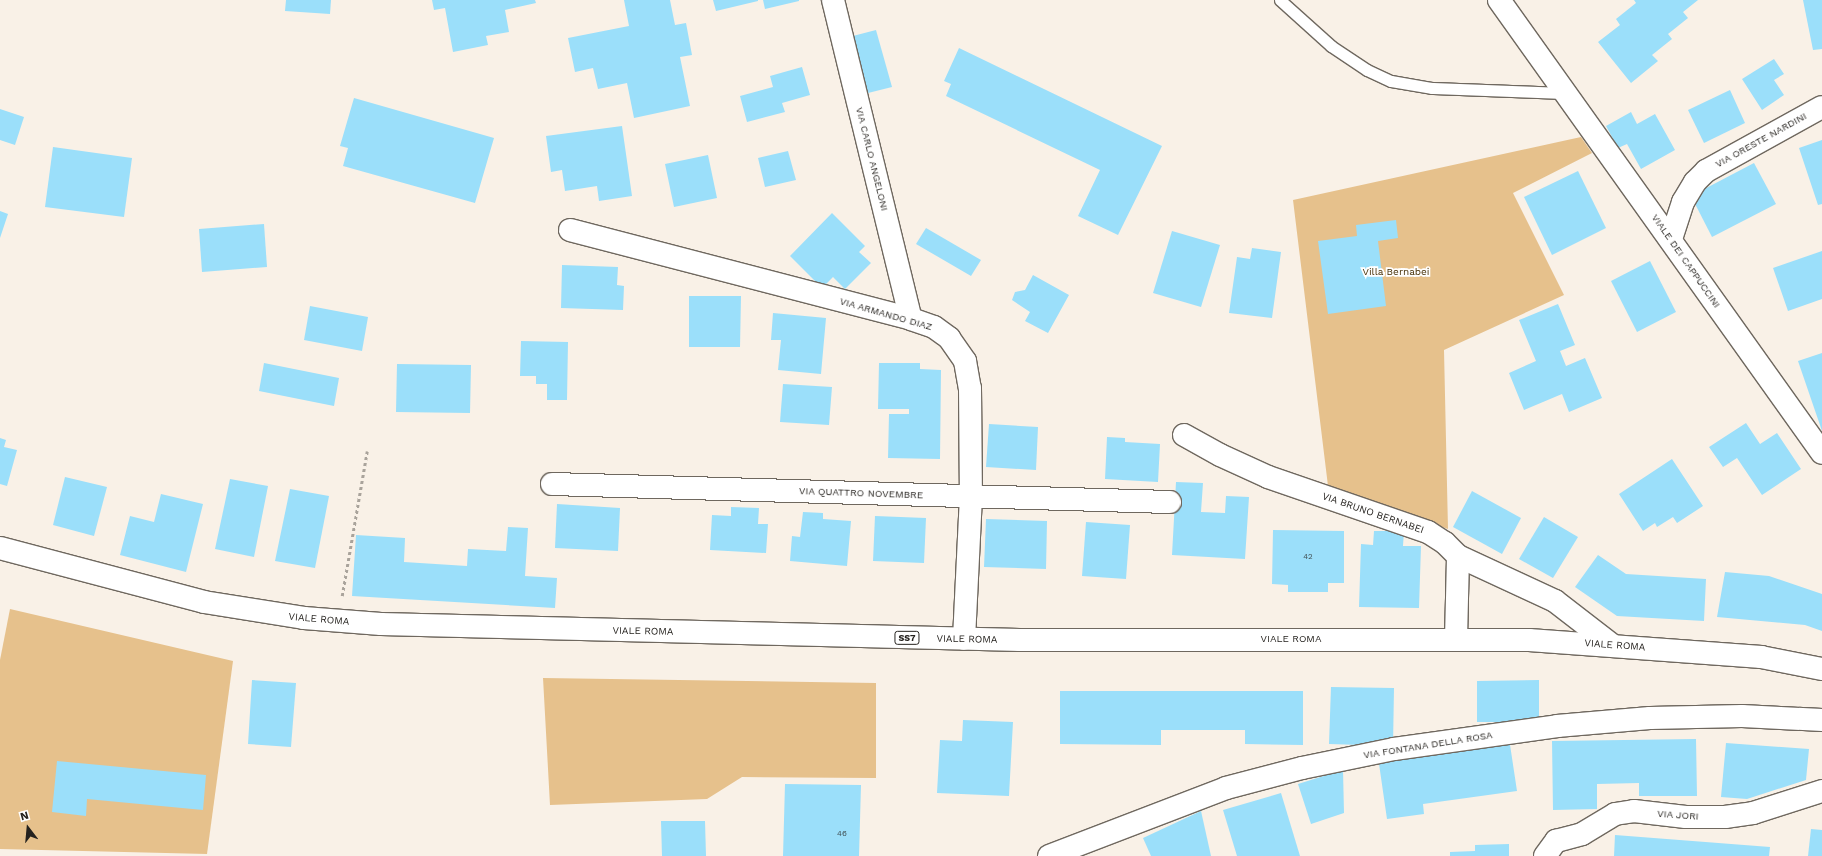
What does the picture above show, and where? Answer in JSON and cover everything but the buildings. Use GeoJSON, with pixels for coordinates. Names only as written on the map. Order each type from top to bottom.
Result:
{"type":"FeatureCollection","features":[{"type":"Feature","properties":{"kind":"street","name":"VIA CARLO ANGELONI"},"geometry":{"type":"LineString","coordinates":[[832,0],[910,319]]}},
{"type":"Feature","properties":{"kind":"street","name":"VIALE DEI CAPPUCCINI"},"geometry":{"type":"LineString","coordinates":[[1499,0],[1671,239],[1822,453]]}},
{"type":"Feature","properties":{"kind":"street","name":"VIA ORESTE NARDINI"},"geometry":{"type":"LineString","coordinates":[[1671,239],[1683,202],[1694,182],[1706,171],[1822,107]]}},
{"type":"Feature","properties":{"kind":"street","name":"VIA ARMANDO DIAZ"},"geometry":{"type":"LineString","coordinates":[[570,230],[910,319],[934,327],[949,338],[965,361],[970,388],[971,496],[964,639]]}},
{"type":"Feature","properties":{"kind":"street","name":"VIA BRUNO BERNABEI"},"geometry":{"type":"LineString","coordinates":[[1184,435],[1220,456],[1268,477],[1428,532],[1446,543],[1458,556],[1556,601],[1612,645]]}},
{"type":"Feature","properties":{"kind":"street","name":"VIA QUATTRO NOVEMBRE"},"geometry":{"type":"LineString","coordinates":[[552,484],[1170,502]]}},
{"type":"Feature","properties":{"kind":"street","name":"VIALE ROMA"},"geometry":{"type":"LineString","coordinates":[[0,548],[204,602],[337,621],[439,626],[964,639],[1456,639],[1612,645],[1761,657],[1822,669]]}},
{"type":"Feature","properties":{"kind":"street"},"geometry":{"type":"LineString","coordinates":[[1456,639],[1458,556]]}},
{"type":"Feature","properties":{"kind":"street","name":"VIA FONTANA DELLA ROSA"},"geometry":{"type":"LineString","coordinates":[[1048,856],[1226,788],[1320,764],[1394,749],[1557,726],[1650,718],[1749,716],[1822,720]]}},
{"type":"Feature","properties":{"kind":"street","name":"VIA JORI"},"geometry":{"type":"LineString","coordinates":[[1545,856],[1551,844],[1556,841],[1582,834],[1615,814],[1634,811],[1695,817],[1725,817],[1753,813],[1822,791]]}},
{"type":"Feature","properties":{"kind":"lane"},"geometry":{"type":"LineString","coordinates":[[1280,0],[1331,46],[1366,70],[1391,81],[1432,88],[1565,93]]}},
{"type":"Feature","properties":{"kind":"path"},"geometry":{"type":"LineString","coordinates":[[337,621],[367,451]]}},
{"type":"Feature","properties":{"kind":"green space","name":"Villa Bernabei"},"geometry":{"type":"Polygon","coordinates":[[[1581,137],[1592,153],[1513,193],[1564,295],[1444,350],[1448,529],[1328,486],[1293,200],[1581,137]]]}},
{"type":"Feature","properties":{"kind":"green space"},"geometry":{"type":"Polygon","coordinates":[[[10,609],[233,661],[207,854],[0,849],[0,660],[10,609]]]}},
{"type":"Feature","properties":{"kind":"green space"},"geometry":{"type":"Polygon","coordinates":[[[543,678],[876,683],[876,778],[742,777],[707,799],[550,805],[543,678]]]}}]}
